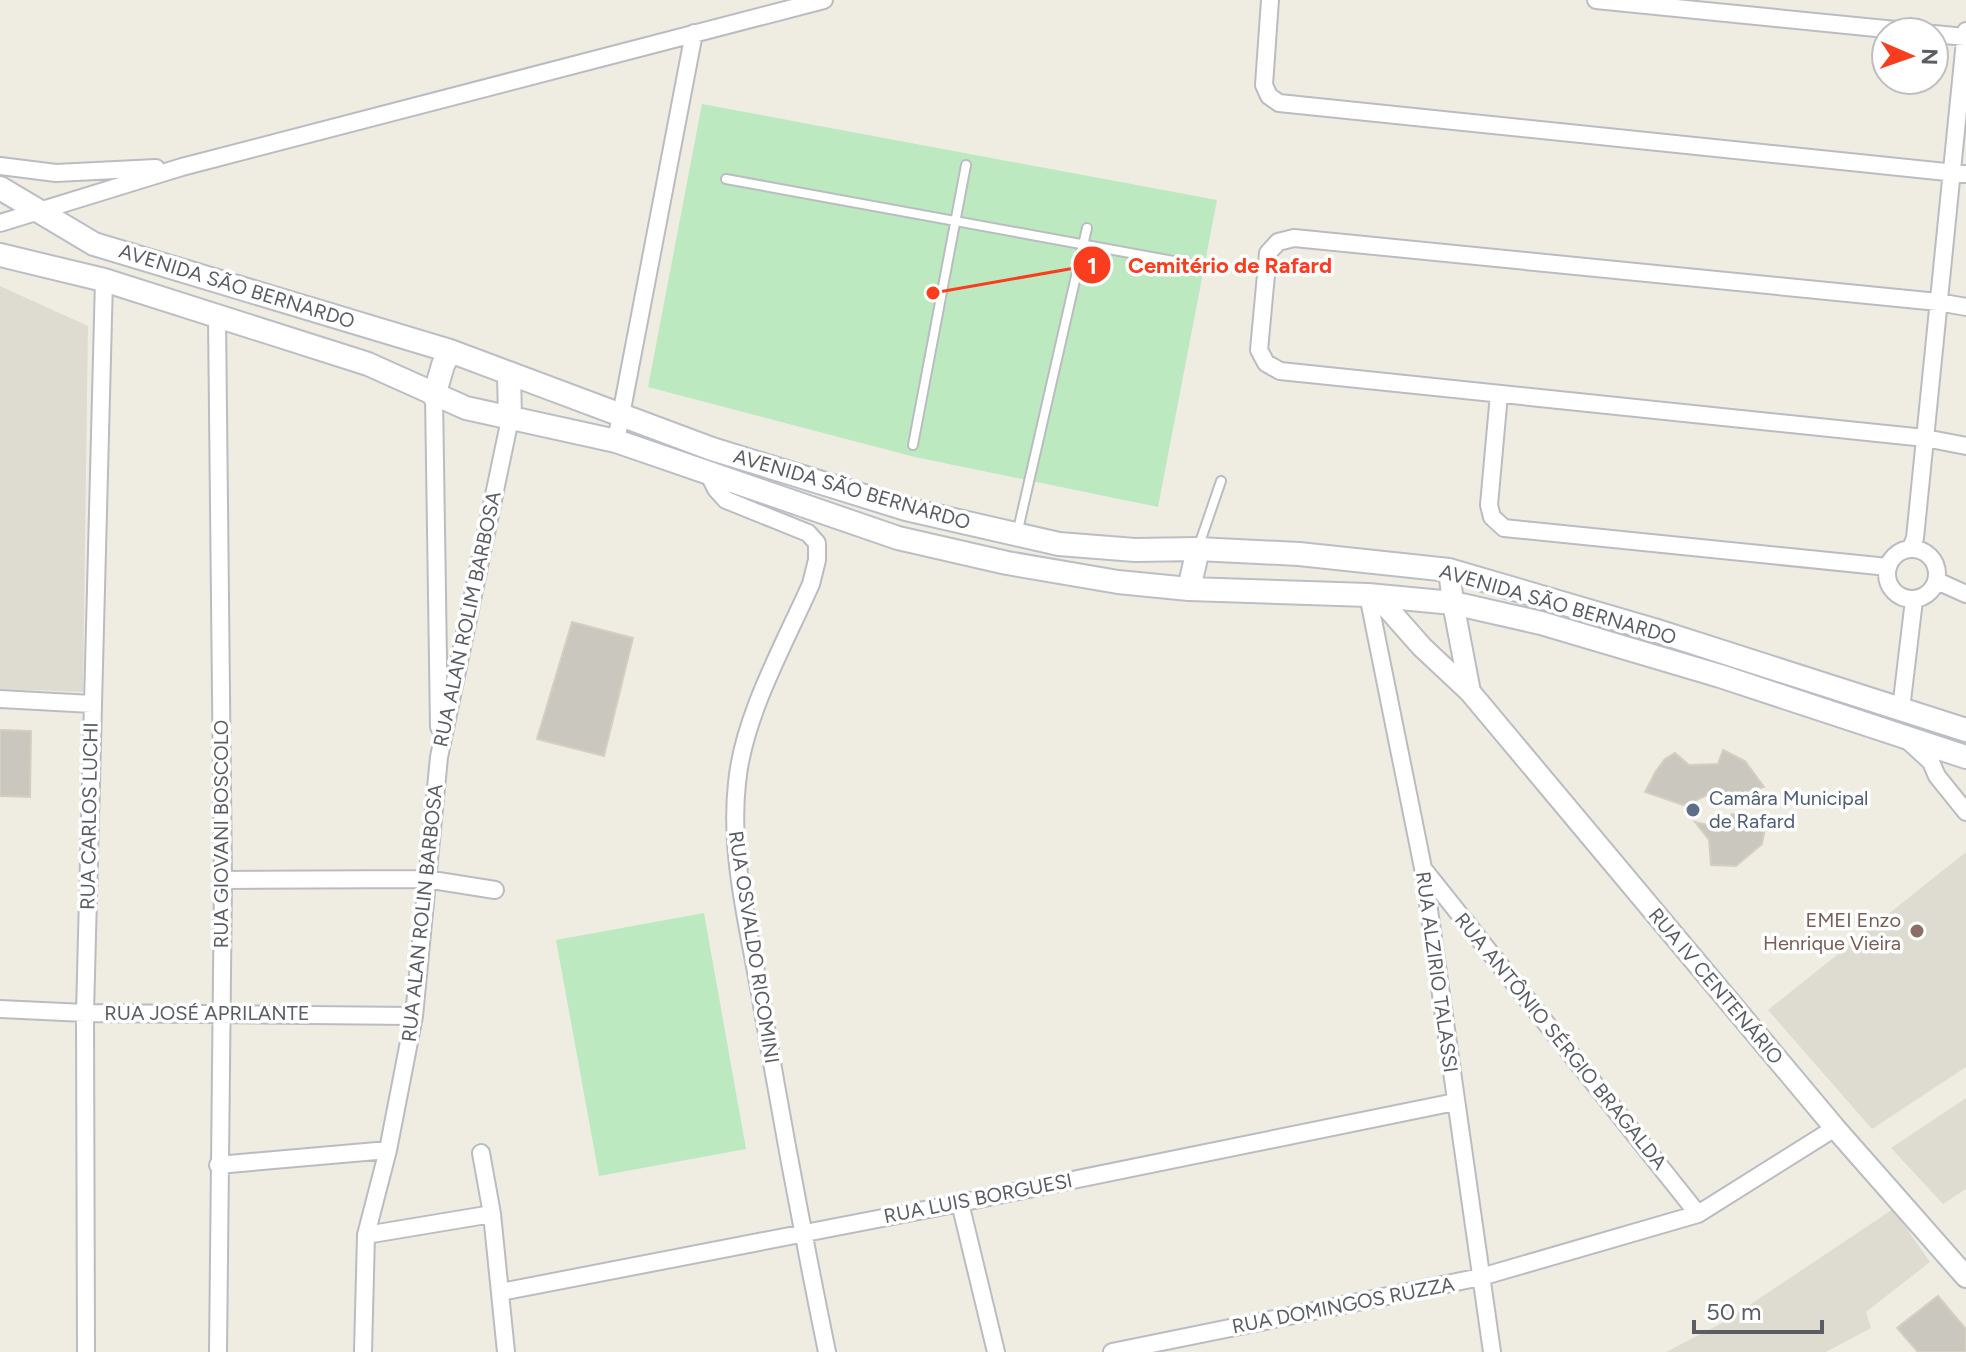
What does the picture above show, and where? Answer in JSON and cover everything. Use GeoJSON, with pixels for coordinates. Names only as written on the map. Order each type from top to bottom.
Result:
{"type":"FeatureCollection","features":[{"type":"Feature","properties":{"kind":"main road","name":"AVENIDA SÃO BERNARDO"},"geometry":{"type":"LineString","coordinates":[[0,188],[94,244],[450,351],[712,449],[906,509],[1059,544],[1135,550],[1198,549],[1314,555],[1449,570],[1562,601],[1966,730]]}},
{"type":"Feature","properties":{"kind":"main road","name":"AVENIDA SÃO BERNARDO"},"geometry":{"type":"LineString","coordinates":[[0,255],[104,280],[368,364],[466,408],[616,441],[898,538],[1007,563],[1118,582],[1189,589],[1372,595],[1453,603],[1556,628],[1966,757]]}},
{"type":"Feature","properties":{"kind":"main road"},"geometry":{"type":"LineString","coordinates":[[434,396],[450,351]]}},
{"type":"Feature","properties":{"kind":"main road"},"geometry":{"type":"LineString","coordinates":[[509,373],[510,419]]}},
{"type":"Feature","properties":{"kind":"main road"},"geometry":{"type":"LineString","coordinates":[[898,538],[906,509]]}},
{"type":"Feature","properties":{"kind":"main road"},"geometry":{"type":"LineString","coordinates":[[1189,589],[1198,549]]}},
{"type":"Feature","properties":{"kind":"main road"},"geometry":{"type":"LineString","coordinates":[[1901,709],[1903,736]]}},
{"type":"Feature","properties":{"kind":"street"},"geometry":{"type":"LineString","coordinates":[[0,223],[182,167],[824,0]]}},
{"type":"Feature","properties":{"kind":"street"},"geometry":{"type":"LineString","coordinates":[[1270,0],[1264,85],[1269,96],[1279,103],[1959,173]]}},
{"type":"Feature","properties":{"kind":"street"},"geometry":{"type":"LineString","coordinates":[[1596,0],[1870,27]]}},
{"type":"Feature","properties":{"kind":"street"},"geometry":{"type":"LineString","coordinates":[[1911,548],[1915,538],[1938,302],[1959,173],[1966,31]]}},
{"type":"Feature","properties":{"kind":"street"},"geometry":{"type":"LineString","coordinates":[[616,441],[694,33]]}},
{"type":"Feature","properties":{"kind":"street"},"geometry":{"type":"LineString","coordinates":[[0,166],[56,173],[182,167]]}},
{"type":"Feature","properties":{"kind":"street"},"geometry":{"type":"LineString","coordinates":[[1966,307],[1294,238],[1278,242],[1268,253],[1259,350],[1266,363],[1280,371],[1925,438],[1966,446]]}},
{"type":"Feature","properties":{"kind":"street","name":"RUA CARLOS LUCHI"},"geometry":{"type":"LineString","coordinates":[[86,1352],[85,1013],[104,280]]}},
{"type":"Feature","properties":{"kind":"street","name":"RUA GIOVANI BOSCOLO"},"geometry":{"type":"LineString","coordinates":[[217,317],[223,880],[218,1352]]}},
{"type":"Feature","properties":{"kind":"street"},"geometry":{"type":"LineString","coordinates":[[1499,394],[1489,505],[1492,517],[1504,528],[1888,567]]}},
{"type":"Feature","properties":{"kind":"street","name":"RUA ALAN ROLIM BARBOSA"},"geometry":{"type":"LineString","coordinates":[[434,396],[439,757]]}},
{"type":"Feature","properties":{"kind":"street","name":"RUA ALAN ROLIM BARBOSA"},"geometry":{"type":"LineString","coordinates":[[439,757],[510,419]]}},
{"type":"Feature","properties":{"kind":"street","name":"RUA OSVALDO RICOMINI"},"geometry":{"type":"LineString","coordinates":[[708,473],[726,500],[808,533],[817,543],[817,560],[811,584],[746,733],[737,781],[734,827],[745,908],[827,1352]]}},
{"type":"Feature","properties":{"kind":"street"},"geometry":{"type":"LineString","coordinates":[[1911,548],[1919,549],[1932,558],[1936,565],[1937,581],[1928,594],[1914,600],[1906,599],[1892,590],[1887,575],[1896,554],[1911,548]]}},
{"type":"Feature","properties":{"kind":"street","name":"RUA IV CENTENÁRIO"},"geometry":{"type":"LineString","coordinates":[[1449,570],[1470,692]]}},
{"type":"Feature","properties":{"kind":"street"},"geometry":{"type":"LineString","coordinates":[[1937,581],[1966,594]]}},
{"type":"Feature","properties":{"kind":"street","name":"RUA IV CENTENÁRIO"},"geometry":{"type":"LineString","coordinates":[[1372,595],[1470,692],[1835,1128],[1966,1277]]}},
{"type":"Feature","properties":{"kind":"street","name":"RUA ALZIRIO TALASSI"},"geometry":{"type":"LineString","coordinates":[[1372,595],[1423,868],[1492,1352]]}},
{"type":"Feature","properties":{"kind":"street"},"geometry":{"type":"LineString","coordinates":[[1901,709],[1914,600]]}},
{"type":"Feature","properties":{"kind":"street"},"geometry":{"type":"LineString","coordinates":[[0,699],[92,704]]}},
{"type":"Feature","properties":{"kind":"street"},"geometry":{"type":"LineString","coordinates":[[1903,736],[1931,762],[1937,776],[1966,812]]}},
{"type":"Feature","properties":{"kind":"street","name":"RUA ALAN ROLIN BARBOSA"},"geometry":{"type":"LineString","coordinates":[[363,1352],[366,1235],[388,1150],[414,1016],[439,757]]}},
{"type":"Feature","properties":{"kind":"street","name":"RUA ANTÔNIO SÉRGIO BRAGALDA"},"geometry":{"type":"LineString","coordinates":[[1423,868],[1698,1214]]}},
{"type":"Feature","properties":{"kind":"street"},"geometry":{"type":"LineString","coordinates":[[223,880],[426,879],[495,890]]}},
{"type":"Feature","properties":{"kind":"street","name":"RUA JOSÉ APRILANTE"},"geometry":{"type":"LineString","coordinates":[[0,1009],[85,1013],[414,1016]]}},
{"type":"Feature","properties":{"kind":"street","name":"RUA LUIS BORGUESI"},"geometry":{"type":"LineString","coordinates":[[501,1292],[1455,1102]]}},
{"type":"Feature","properties":{"kind":"street","name":"RUA DOMINGOS RUZZA"},"geometry":{"type":"LineString","coordinates":[[1112,1352],[1481,1277],[1698,1214],[1835,1128]]}},
{"type":"Feature","properties":{"kind":"street"},"geometry":{"type":"LineString","coordinates":[[218,1165],[388,1150]]}},
{"type":"Feature","properties":{"kind":"street"},"geometry":{"type":"LineString","coordinates":[[481,1153],[492,1214],[506,1352]]}},
{"type":"Feature","properties":{"kind":"street"},"geometry":{"type":"LineString","coordinates":[[960,1203],[996,1352]]}},
{"type":"Feature","properties":{"kind":"street"},"geometry":{"type":"LineString","coordinates":[[366,1235],[492,1214]]}},
{"type":"Feature","properties":{"kind":"lane"},"geometry":{"type":"LineString","coordinates":[[913,445],[966,165]]}},
{"type":"Feature","properties":{"kind":"lane"},"geometry":{"type":"LineString","coordinates":[[726,179],[1190,264]]}},
{"type":"Feature","properties":{"kind":"lane"},"geometry":{"type":"LineString","coordinates":[[1016,535],[1087,228]]}},
{"type":"Feature","properties":{"kind":"lane"},"geometry":{"type":"LineString","coordinates":[[1198,549],[1221,481]]}},
{"type":"Feature","properties":{"kind":"shaded area"},"geometry":{"type":"Polygon","coordinates":[[[0,286],[88,326],[83,692],[0,689],[0,286]]]}},
{"type":"Feature","properties":{"kind":"shaded area","name":"EMEI Enzo Henrique Vieira"},"geometry":{"type":"Polygon","coordinates":[[[1966,852],[1966,1067],[1872,1129],[1768,1010],[1966,852]]]}},
{"type":"Feature","properties":{"kind":"shaded area"},"geometry":{"type":"Polygon","coordinates":[[[1966,1098],[1966,1189],[1943,1204],[1891,1148],[1966,1098]]]}},
{"type":"Feature","properties":{"kind":"shaded area"},"geometry":{"type":"Polygon","coordinates":[[[1893,1209],[1930,1262],[1866,1312],[1871,1328],[1826,1352],[1666,1352],[1724,1322],[1893,1209]]]}},
{"type":"Feature","properties":{"kind":"green space"},"geometry":{"type":"Polygon","coordinates":[[[702,104],[1217,200],[1158,507],[915,457],[648,387],[702,104]]]}},
{"type":"Feature","properties":{"kind":"green space"},"geometry":{"type":"Polygon","coordinates":[[[704,913],[746,1149],[599,1176],[556,940],[704,913]]]}},
{"type":"Feature","properties":{"kind":"building"},"geometry":{"type":"Polygon","coordinates":[[[572,622],[633,638],[604,756],[537,739],[572,622]]]}},
{"type":"Feature","properties":{"kind":"building"},"geometry":{"type":"Polygon","coordinates":[[[0,730],[31,731],[30,797],[0,796],[0,730]]]}},
{"type":"Feature","properties":{"kind":"building","name":"Camâra Municipal de Rafard"},"geometry":{"type":"Polygon","coordinates":[[[1723,750],[1745,761],[1764,787],[1728,797],[1716,791],[1696,800],[1697,805],[1689,807],[1645,792],[1665,759],[1675,753],[1689,765],[1718,764],[1723,750]]]}},
{"type":"Feature","properties":{"kind":"building"},"geometry":{"type":"Polygon","coordinates":[[[1732,814],[1767,818],[1762,844],[1736,866],[1711,865],[1709,840],[1695,822],[1719,828],[1732,814]]]}},
{"type":"Feature","properties":{"kind":"building"},"geometry":{"type":"Polygon","coordinates":[[[1938,1296],[1966,1329],[1966,1352],[1918,1352],[1897,1328],[1938,1296]]]}},
{"type":"Feature","properties":{"kind":"place","name":"Cemitério de Rafard"},"geometry":{"type":"Point","coordinates":[933,293]}},
{"type":"Feature","properties":{"kind":"place","name":"Camâra Municipal de Rafard"},"geometry":{"type":"Point","coordinates":[1693,810]}},
{"type":"Feature","properties":{"kind":"place","name":"EMEI Enzo Henrique Vieira"},"geometry":{"type":"Point","coordinates":[1917,931]}}]}
